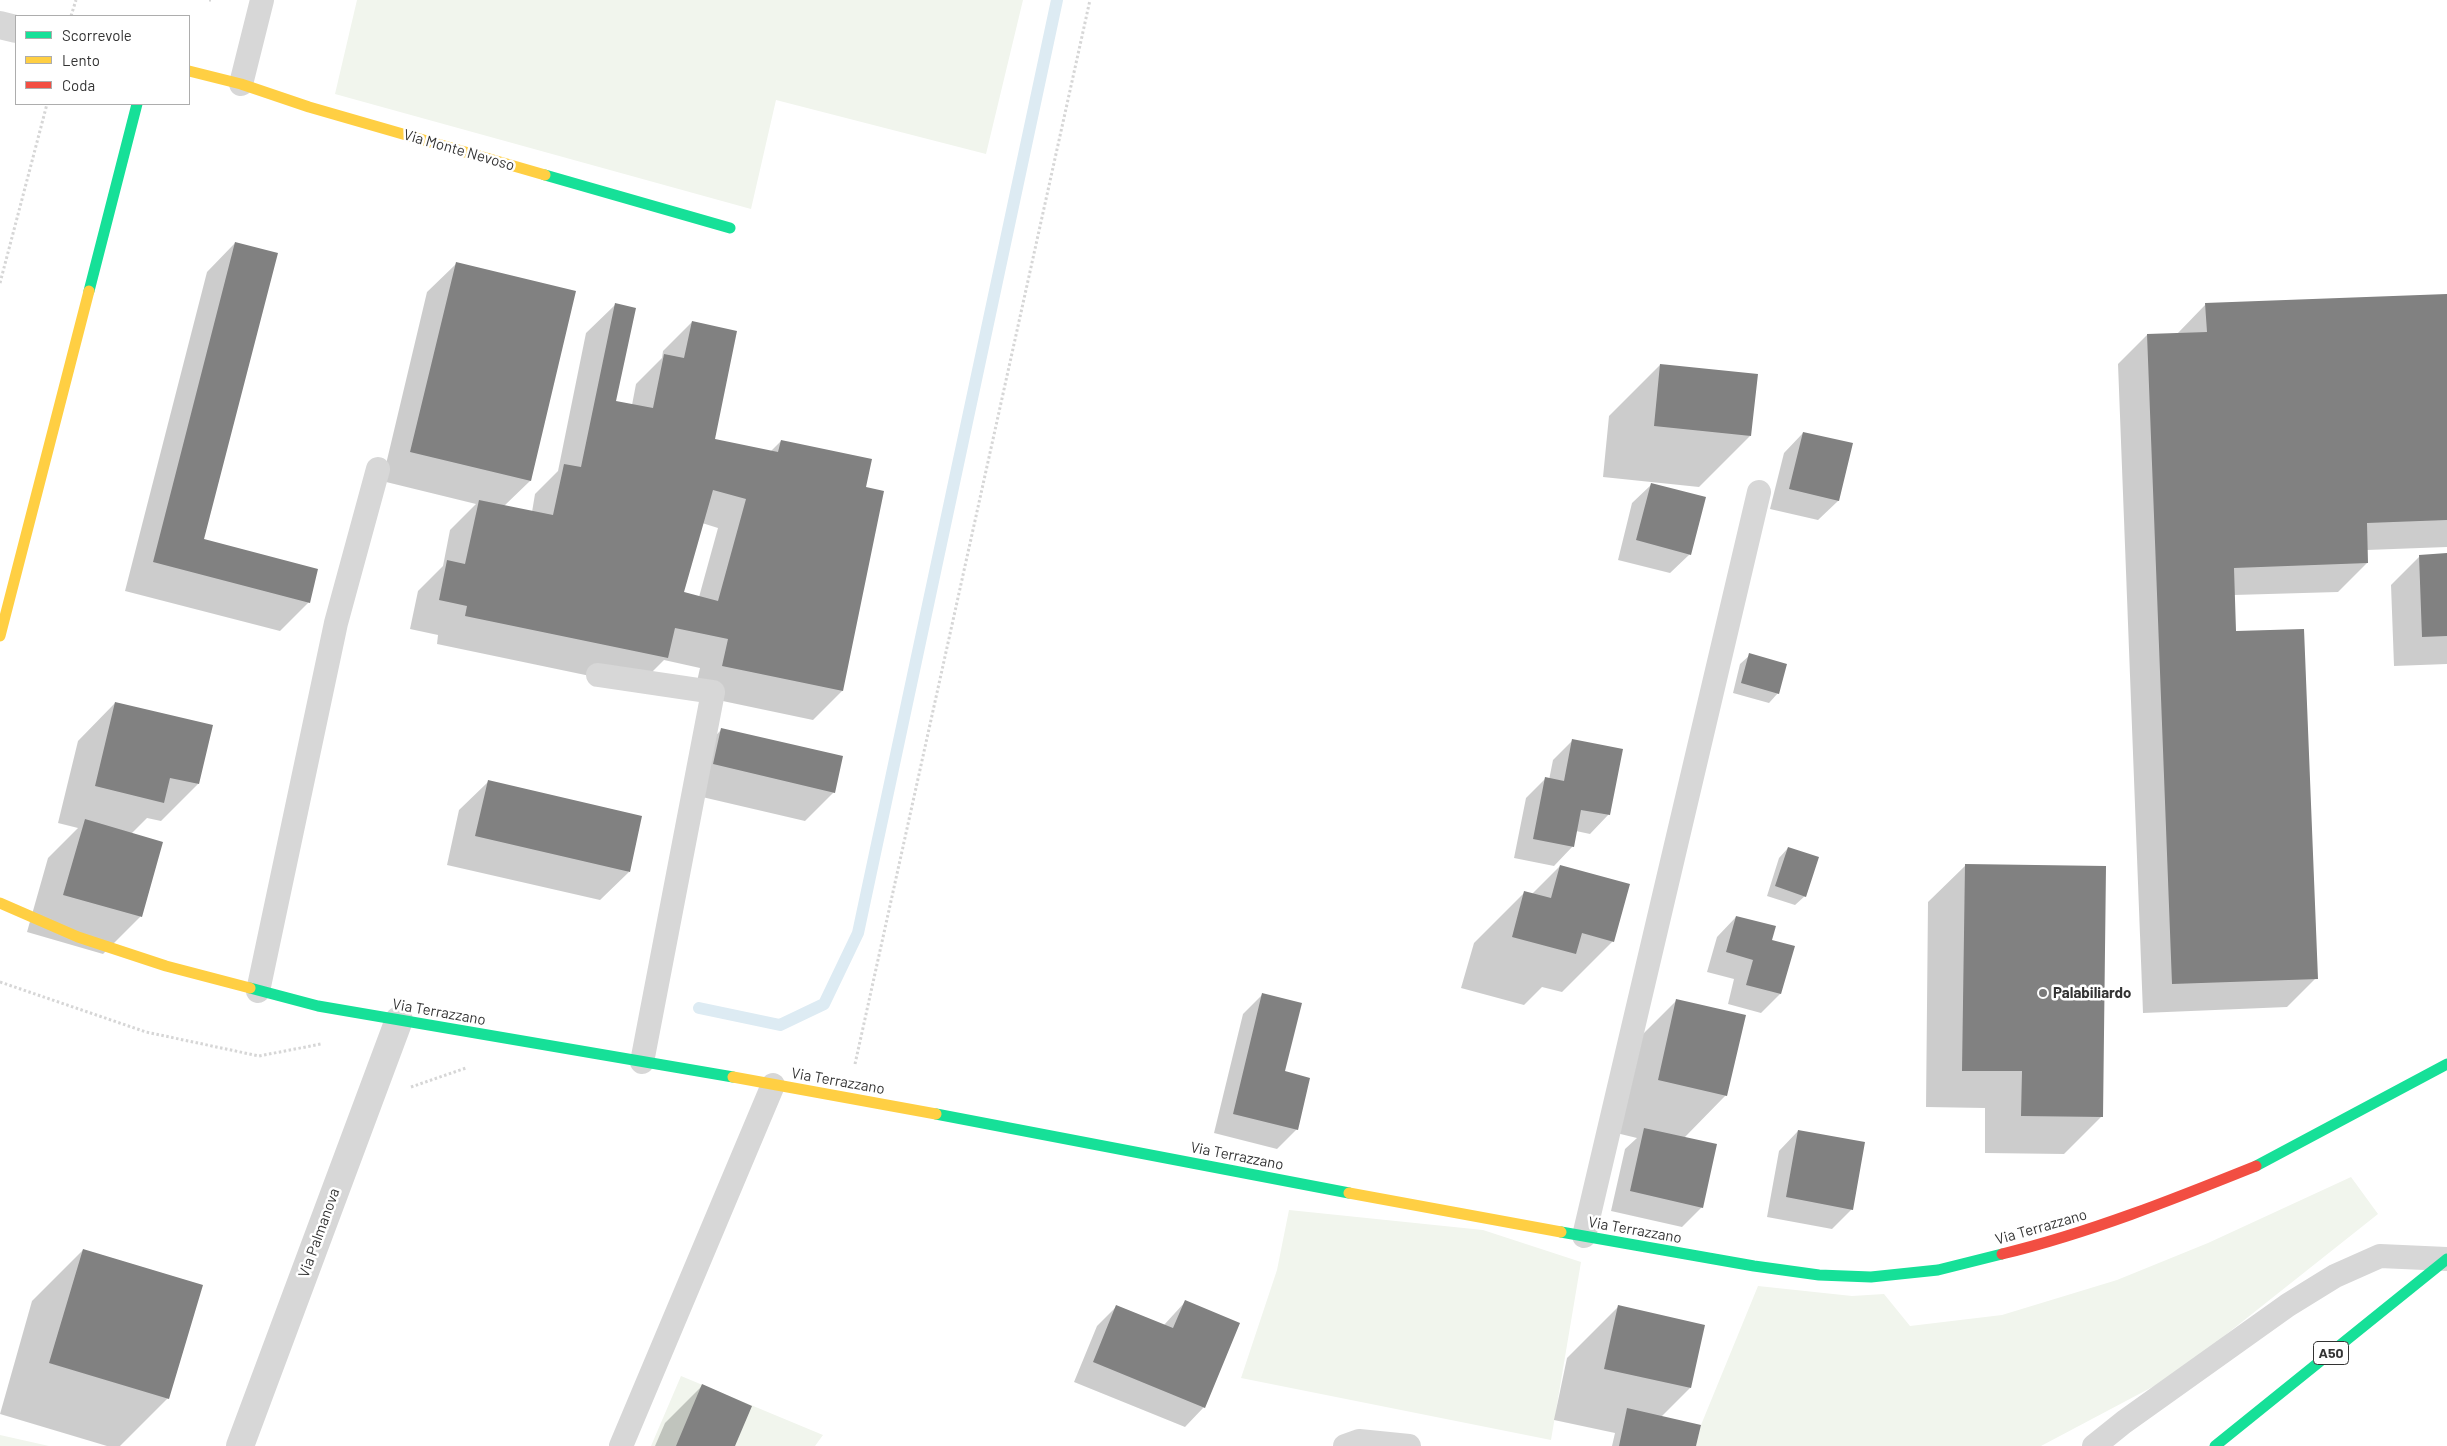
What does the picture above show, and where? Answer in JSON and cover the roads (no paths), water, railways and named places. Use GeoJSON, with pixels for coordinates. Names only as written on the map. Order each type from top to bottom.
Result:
{"type":"FeatureCollection","features":[{"type":"Feature","properties":{"kind":"main road","name":"Via Monte Nevoso"},"geometry":{"type":"LineString","coordinates":[[190,71],[241,84],[309,107],[730,228]]}},
{"type":"Feature","properties":{"kind":"main road"},"geometry":{"type":"LineString","coordinates":[[0,636],[137,105]]}},
{"type":"Feature","properties":{"kind":"main road","name":"Via Terrazzano"},"geometry":{"type":"LineString","coordinates":[[0,903],[78,937],[166,966],[318,1006],[848,1097],[1584,1236],[1819,1275],[1871,1277],[1938,1270],[2012,1252],[2093,1227],[2182,1196],[2266,1162],[2447,1064]]}},
{"type":"Feature","properties":{"kind":"main road","name":"A50"},"geometry":{"type":"LineString","coordinates":[[2215,1446],[2447,1259]]}},
{"type":"Feature","properties":{"kind":"street"},"geometry":{"type":"LineString","coordinates":[[0,25],[15,29]]}},
{"type":"Feature","properties":{"kind":"street","name":"Via Palmanova"},"geometry":{"type":"LineString","coordinates":[[240,1446],[398,1020]]}},
{"type":"Feature","properties":{"kind":"lane"},"geometry":{"type":"LineString","coordinates":[[241,84],[262,0]]}},
{"type":"Feature","properties":{"kind":"lane"},"geometry":{"type":"LineString","coordinates":[[258,991],[336,623],[378,469]]}},
{"type":"Feature","properties":{"kind":"lane"},"geometry":{"type":"LineString","coordinates":[[1584,1236],[1759,492]]}},
{"type":"Feature","properties":{"kind":"lane"},"geometry":{"type":"LineString","coordinates":[[598,675],[713,692],[642,1062]]}},
{"type":"Feature","properties":{"kind":"lane"},"geometry":{"type":"LineString","coordinates":[[621,1446],[773,1085]]}},
{"type":"Feature","properties":{"kind":"lane"},"geometry":{"type":"LineString","coordinates":[[2094,1446],[2124,1422],[2288,1305],[2336,1276],[2380,1256],[2447,1259]]}},
{"type":"Feature","properties":{"kind":"lane"},"geometry":{"type":"LineString","coordinates":[[1345,1446],[1359,1441],[1409,1446]]}},
{"type":"Feature","properties":{"kind":"waterway"},"geometry":{"type":"LineString","coordinates":[[699,1008],[780,1025],[824,1004],[858,933],[1057,0]]}},
{"type":"Feature","properties":{"kind":"place","name":"Palabiliardo"},"geometry":{"type":"Point","coordinates":[2043,993]}}]}
